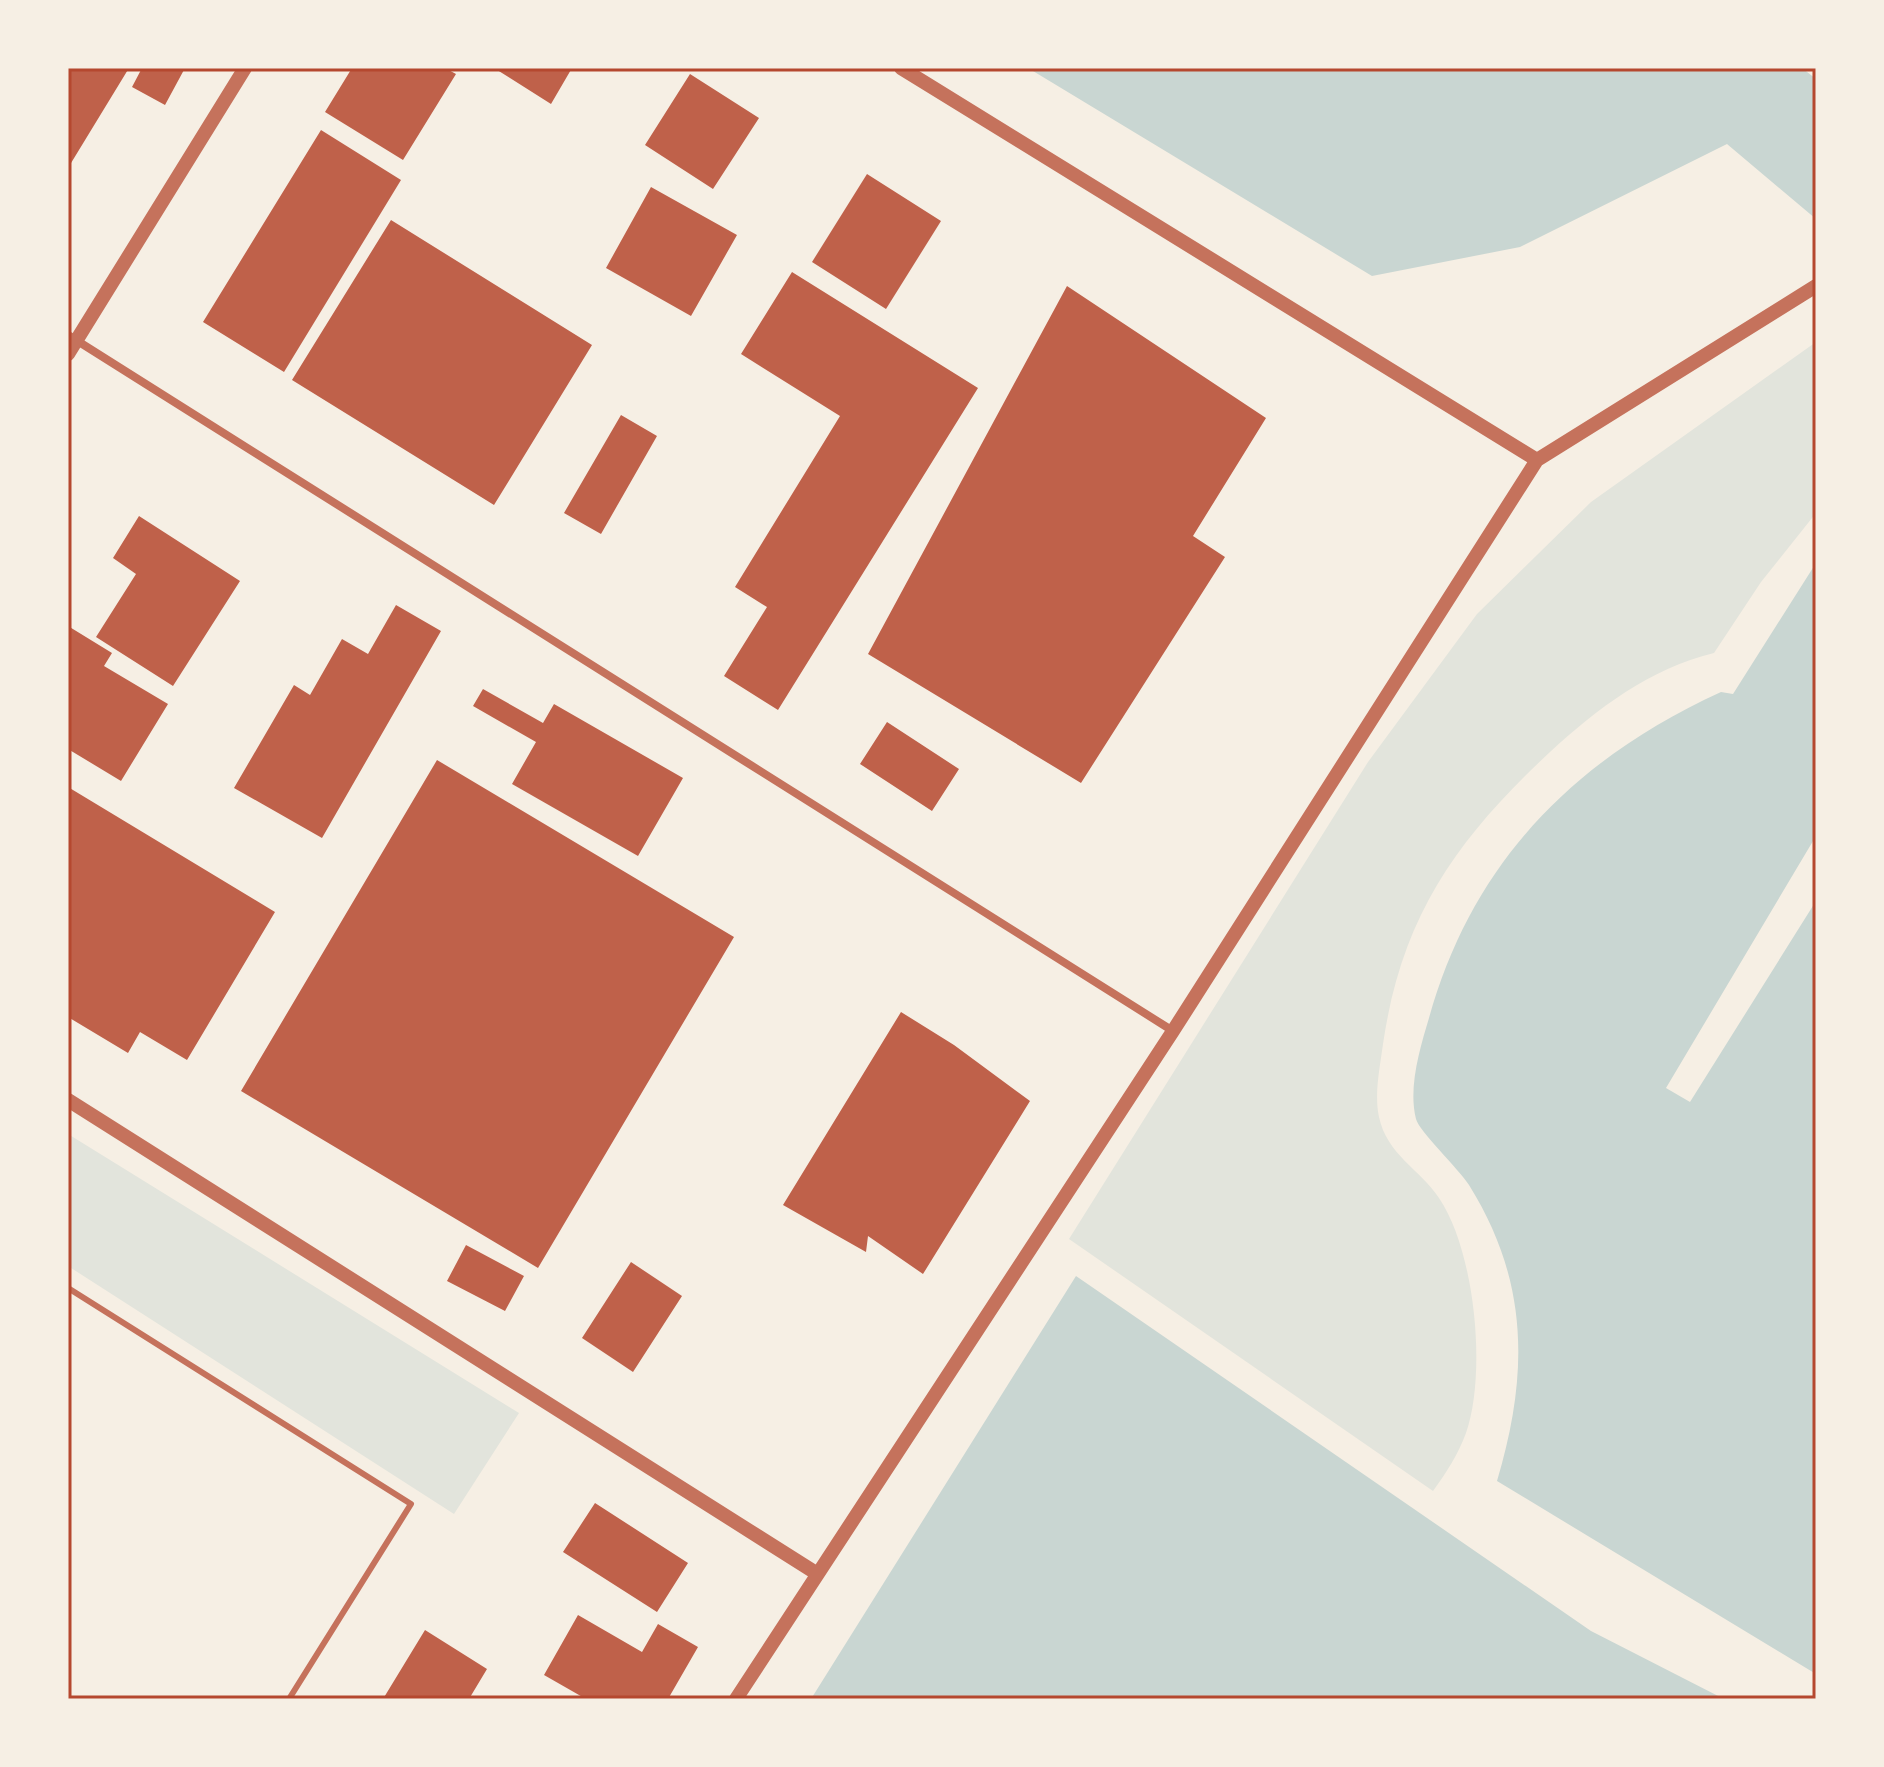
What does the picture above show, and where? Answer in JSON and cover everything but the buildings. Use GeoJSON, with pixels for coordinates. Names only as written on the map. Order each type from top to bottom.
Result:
{"type":"FeatureCollection","features":[{"type":"Feature","properties":{"kind":"street"},"geometry":{"type":"LineString","coordinates":[[68,354],[72,338],[245,68]]}},
{"type":"Feature","properties":{"kind":"street"},"geometry":{"type":"LineString","coordinates":[[901,68],[1537,460]]}},
{"type":"Feature","properties":{"kind":"street"},"geometry":{"type":"LineString","coordinates":[[736,1699],[1173,1031],[1537,460],[1816,286]]}},
{"type":"Feature","properties":{"kind":"street"},"geometry":{"type":"LineString","coordinates":[[72,338],[1173,1031]]}},
{"type":"Feature","properties":{"kind":"street"},"geometry":{"type":"LineString","coordinates":[[68,1100],[816,1573]]}},
{"type":"Feature","properties":{"kind":"lane"},"geometry":{"type":"LineString","coordinates":[[68,1288],[411,1504],[289,1699]]}},
{"type":"Feature","properties":{"kind":"shaded area"},"geometry":{"type":"Polygon","coordinates":[[[1028,68],[1802,68],[1816,79],[1816,219],[1727,144],[1520,247],[1372,276],[1028,68]]]}},
{"type":"Feature","properties":{"kind":"shaded area"},"geometry":{"type":"Polygon","coordinates":[[[1816,342],[1816,513],[1761,582],[1714,653],[1668,669],[1606,706],[1550,752],[1487,816],[1439,882],[1404,956],[1383,1044],[1377,1090],[1379,1117],[1389,1142],[1439,1198],[1451,1221],[1469,1280],[1476,1346],[1476,1378],[1466,1433],[1433,1491],[1069,1239],[1368,762],[1477,614],[1591,502],[1816,342]]]}},
{"type":"Feature","properties":{"kind":"shaded area"},"geometry":{"type":"Polygon","coordinates":[[[1816,563],[1816,836],[1666,1088],[1690,1102],[1816,901],[1816,1674],[1497,1481],[1515,1403],[1518,1329],[1513,1293],[1489,1221],[1464,1178],[1419,1125],[1413,1094],[1422,1042],[1448,962],[1473,910],[1502,864],[1537,821],[1576,783],[1620,749],[1668,719],[1721,692],[1733,694],[1816,563]]]}},
{"type":"Feature","properties":{"kind":"shaded area"},"geometry":{"type":"Polygon","coordinates":[[[68,1134],[519,1413],[454,1514],[68,1266],[68,1134]]]}},
{"type":"Feature","properties":{"kind":"shaded area"},"geometry":{"type":"Polygon","coordinates":[[[1076,1276],[1591,1631],[1724,1699],[811,1699],[1076,1276]]]}}]}
